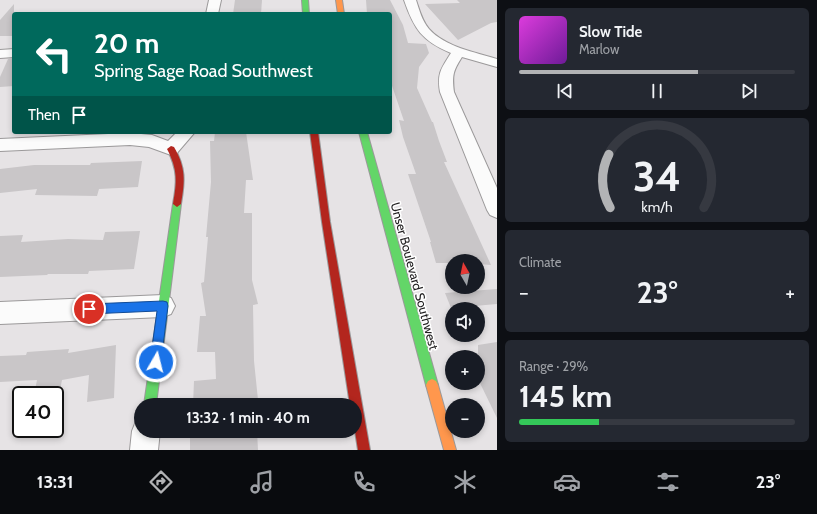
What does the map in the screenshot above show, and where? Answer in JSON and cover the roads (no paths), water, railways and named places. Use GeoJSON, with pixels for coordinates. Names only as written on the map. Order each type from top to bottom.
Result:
{"type":"FeatureCollection","features":[{"type":"Feature","properties":{"kind":"main road"},"geometry":{"type":"LineString","coordinates":[[305,0],[306,12]]}},
{"type":"Feature","properties":{"kind":"main road"},"geometry":{"type":"LineString","coordinates":[[339,0],[341,12]]}},
{"type":"Feature","properties":{"kind":"main road"},"geometry":{"type":"LineString","coordinates":[[314,134],[326,222],[364,450]]}},
{"type":"Feature","properties":{"kind":"main road","name":"Unser Boulevard Southwest"},"geometry":{"type":"LineString","coordinates":[[364,134],[381,200],[450,450]]}},
{"type":"Feature","properties":{"kind":"main road"},"geometry":{"type":"LineString","coordinates":[[151,398],[181,177],[180,163],[171,149]]}},
{"type":"Feature","properties":{"kind":"street"},"geometry":{"type":"LineString","coordinates":[[212,12],[215,0]]}},
{"type":"Feature","properties":{"kind":"street"},"geometry":{"type":"LineString","coordinates":[[410,0],[419,23],[425,33],[437,41],[459,51],[497,63]]}},
{"type":"Feature","properties":{"kind":"street"},"geometry":{"type":"LineString","coordinates":[[459,51],[447,70],[445,78],[447,92],[497,210]]}},
{"type":"Feature","properties":{"kind":"street"},"geometry":{"type":"LineString","coordinates":[[0,54],[12,53]]}},
{"type":"Feature","properties":{"kind":"street"},"geometry":{"type":"LineString","coordinates":[[0,145],[130,139],[152,141],[171,149],[185,134]]}},
{"type":"Feature","properties":{"kind":"street"},"geometry":{"type":"LineString","coordinates":[[0,313],[163,306]]}},
{"type":"Feature","properties":{"kind":"street"},"geometry":{"type":"LineString","coordinates":[[144,450],[145,438]]}}]}
